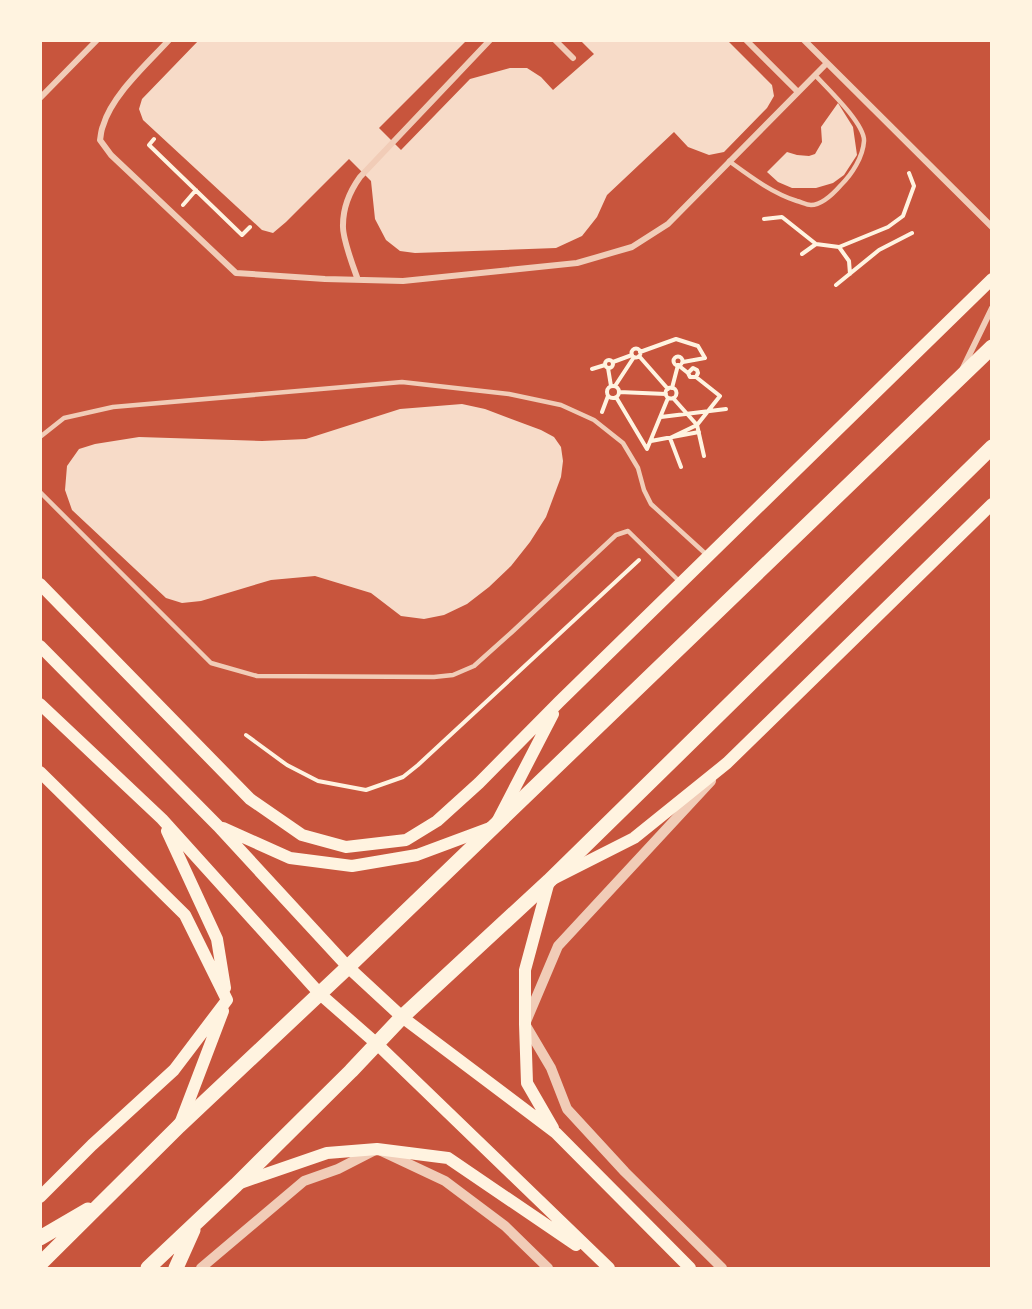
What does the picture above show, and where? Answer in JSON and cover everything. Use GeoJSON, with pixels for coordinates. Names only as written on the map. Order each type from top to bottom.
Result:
{"type":"FeatureCollection","features":[{"type":"Feature","properties":{"kind":"main road"},"geometry":{"type":"LineString","coordinates":[[40,584],[250,799],[302,835],[346,847],[405,840],[437,821],[479,783],[680,583],[992,279]]}},
{"type":"Feature","properties":{"kind":"main road"},"geometry":{"type":"LineString","coordinates":[[40,1264],[179,1126],[320,994],[992,347]]}},
{"type":"Feature","properties":{"kind":"main road"},"geometry":{"type":"LineString","coordinates":[[148,1269],[236,1185],[402,1017],[549,880],[992,447]]}},
{"type":"Feature","properties":{"kind":"main road"},"geometry":{"type":"LineString","coordinates":[[556,1133],[527,1083],[525,1024],[525,970],[549,880],[634,838],[727,763],[992,504]]}},
{"type":"Feature","properties":{"kind":"main road"},"geometry":{"type":"LineString","coordinates":[[40,646],[218,826],[348,967],[402,1017],[556,1133],[690,1269]]}},
{"type":"Feature","properties":{"kind":"main road"},"geometry":{"type":"LineString","coordinates":[[218,826],[290,858],[352,866],[417,855],[495,826],[559,702]]}},
{"type":"Feature","properties":{"kind":"main road"},"geometry":{"type":"LineString","coordinates":[[40,704],[162,819],[320,994],[377,1044],[607,1267]]}},
{"type":"Feature","properties":{"kind":"main road"},"geometry":{"type":"LineString","coordinates":[[40,772],[185,915],[227,1000]]}},
{"type":"Feature","properties":{"kind":"main road"},"geometry":{"type":"LineString","coordinates":[[162,819],[217,939],[227,1000],[179,1126]]}},
{"type":"Feature","properties":{"kind":"main road"},"geometry":{"type":"LineString","coordinates":[[40,1197],[92,1145],[174,1070],[227,1000]]}},
{"type":"Feature","properties":{"kind":"main road"},"geometry":{"type":"LineString","coordinates":[[236,1185],[327,1154],[377,1149],[448,1158],[607,1267]]}},
{"type":"Feature","properties":{"kind":"main road"},"geometry":{"type":"LineString","coordinates":[[40,1238],[108,1198]]}},
{"type":"Feature","properties":{"kind":"main road"},"geometry":{"type":"LineString","coordinates":[[176,1269],[196,1223]]}},
{"type":"Feature","properties":{"kind":"street"},"geometry":{"type":"LineString","coordinates":[[40,98],[97,40]]}},
{"type":"Feature","properties":{"kind":"street"},"geometry":{"type":"LineString","coordinates":[[169,40],[125,86],[103,125],[100,140],[111,155],[236,273],[325,279],[403,281],[577,263],[632,247],[668,224],[827,63]]}},
{"type":"Feature","properties":{"kind":"street"},"geometry":{"type":"LineString","coordinates":[[358,280],[342,226],[351,190],[360,177],[490,40]]}},
{"type":"Feature","properties":{"kind":"street"},"geometry":{"type":"LineString","coordinates":[[555,40],[573,58]]}},
{"type":"Feature","properties":{"kind":"street"},"geometry":{"type":"LineString","coordinates":[[746,40],[798,92]]}},
{"type":"Feature","properties":{"kind":"street"},"geometry":{"type":"LineString","coordinates":[[804,40],[992,227]]}},
{"type":"Feature","properties":{"kind":"street"},"geometry":{"type":"LineString","coordinates":[[956,382],[992,308]]}},
{"type":"Feature","properties":{"kind":"street"},"geometry":{"type":"LineString","coordinates":[[722,1269],[625,1173],[567,1109],[551,1068],[525,1024],[558,946],[727,763]]}},
{"type":"Feature","properties":{"kind":"street"},"geometry":{"type":"LineString","coordinates":[[201,1269],[304,1181],[338,1169],[377,1149],[445,1181],[505,1226],[548,1269]]}},
{"type":"Feature","properties":{"kind":"lane"},"geometry":{"type":"LineString","coordinates":[[729,161],[772,191],[810,205],[821,202],[837,190],[851,175],[859,161],[864,140],[853,117],[815,75]]}},
{"type":"Feature","properties":{"kind":"lane"},"geometry":{"type":"LineString","coordinates":[[40,437],[64,418],[113,406],[402,382],[509,394],[561,405],[594,420],[623,443],[638,468],[644,490],[651,504],[708,556]]}},
{"type":"Feature","properties":{"kind":"lane"},"geometry":{"type":"LineString","coordinates":[[40,492],[211,663],[257,676],[453,675],[474,666],[616,535],[628,531],[680,583]]}},
{"type":"Feature","properties":{"kind":"path"},"geometry":{"type":"LineString","coordinates":[[154,140],[149,145],[242,235],[250,227]]}},
{"type":"Feature","properties":{"kind":"path"},"geometry":{"type":"LineString","coordinates":[[764,219],[782,217],[816,244],[839,247],[888,226],[903,216],[914,186],[909,173]]}},
{"type":"Feature","properties":{"kind":"path"},"geometry":{"type":"LineString","coordinates":[[836,285],[879,250],[912,233]]}},
{"type":"Feature","properties":{"kind":"path"},"geometry":{"type":"LineString","coordinates":[[802,254],[816,244]]}},
{"type":"Feature","properties":{"kind":"path"},"geometry":{"type":"LineString","coordinates":[[839,247],[849,261],[850,274]]}},
{"type":"Feature","properties":{"kind":"path"},"geometry":{"type":"LineString","coordinates":[[619,392],[618,388],[613,386],[606,367],[605,362],[608,360],[613,362],[636,355],[676,339],[698,346],[705,358],[680,364]]}},
{"type":"Feature","properties":{"kind":"path"},"geometry":{"type":"LineString","coordinates":[[616,397],[610,397],[607,391],[636,355]]}},
{"type":"Feature","properties":{"kind":"path"},"geometry":{"type":"LineString","coordinates":[[636,355],[697,425],[704,456]]}},
{"type":"Feature","properties":{"kind":"path"},"geometry":{"type":"LineString","coordinates":[[670,438],[697,425],[720,396],[696,377],[692,378],[680,364]]}},
{"type":"Feature","properties":{"kind":"path"},"geometry":{"type":"LineString","coordinates":[[616,397],[647,449],[680,364]]}},
{"type":"Feature","properties":{"kind":"path"},"geometry":{"type":"LineString","coordinates":[[592,369],[606,367]]}},
{"type":"Feature","properties":{"kind":"path"},"geometry":{"type":"LineString","coordinates":[[688,373],[694,368],[698,373],[696,377]]}},
{"type":"Feature","properties":{"kind":"path"},"geometry":{"type":"LineString","coordinates":[[619,392],[669,393]]}},
{"type":"Feature","properties":{"kind":"path"},"geometry":{"type":"LineString","coordinates":[[616,397],[619,392]]}},
{"type":"Feature","properties":{"kind":"path"},"geometry":{"type":"LineString","coordinates":[[660,417],[726,409]]}},
{"type":"Feature","properties":{"kind":"path"},"geometry":{"type":"LineString","coordinates":[[651,441],[699,432]]}},
{"type":"Feature","properties":{"kind":"path"},"geometry":{"type":"LineString","coordinates":[[670,438],[681,467]]}},
{"type":"Feature","properties":{"kind":"path"},"geometry":{"type":"LineString","coordinates":[[246,735],[287,765],[318,781],[366,790],[403,777],[648,551]]}},
{"type":"Feature","properties":{"kind":"building"},"geometry":{"type":"Polygon","coordinates":[[[199,40],[467,40],[379,128],[401,150],[470,79],[510,68],[527,68],[541,77],[553,90],[594,54],[580,40],[727,40],[772,85],[774,96],[767,108],[724,152],[709,155],[688,147],[674,132],[607,195],[597,217],[582,236],[556,248],[415,253],[400,251],[386,240],[375,219],[371,181],[349,159],[273,233],[262,230],[143,120],[139,109],[142,99],[199,40]]]}},
{"type":"Feature","properties":{"kind":"building"},"geometry":{"type":"Polygon","coordinates":[[[838,103],[853,127],[857,155],[844,175],[833,183],[816,188],[792,188],[778,182],[767,172],[787,152],[809,156],[815,154],[822,142],[821,127],[838,103]]]}},
{"type":"Feature","properties":{"kind":"building"},"geometry":{"type":"Polygon","coordinates":[[[462,404],[485,409],[554,437],[561,447],[563,461],[561,477],[546,517],[530,542],[511,566],[489,587],[467,604],[444,615],[424,619],[401,616],[371,593],[315,576],[271,580],[201,601],[182,603],[166,598],[72,510],[65,490],[67,466],[79,449],[95,444],[139,437],[262,441],[306,439],[400,409],[462,404]]]}}]}
